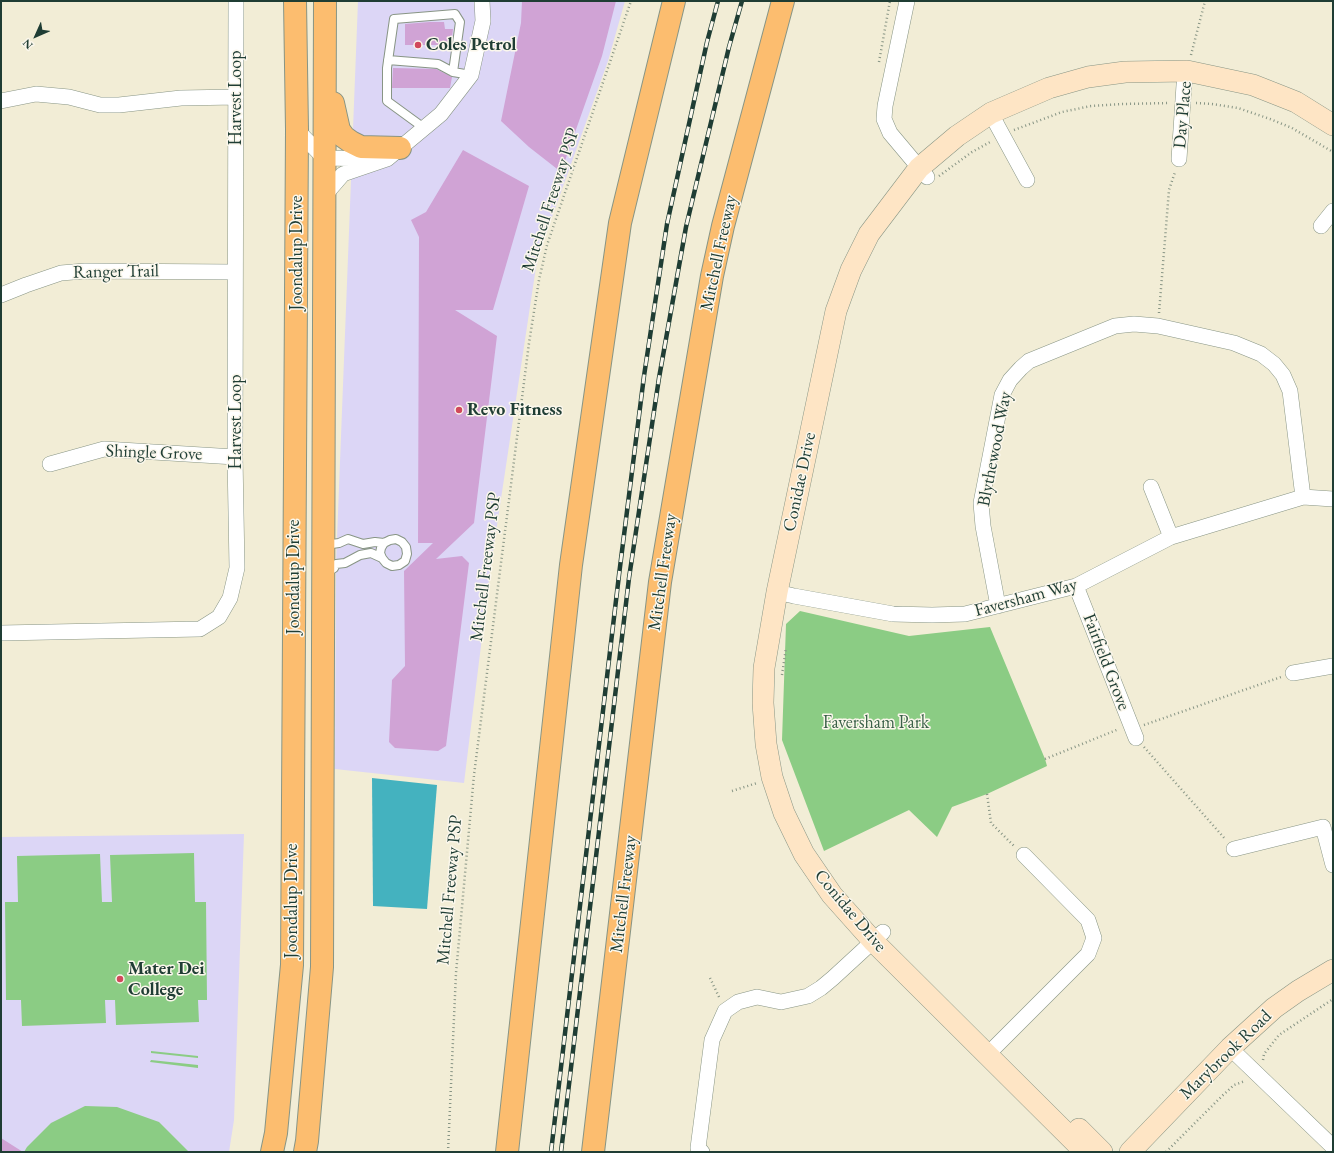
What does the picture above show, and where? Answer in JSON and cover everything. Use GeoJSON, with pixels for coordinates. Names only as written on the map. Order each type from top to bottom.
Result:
{"type":"FeatureCollection","features":[{"type":"Feature","properties":{"kind":"main road","name":"Joondalup Drive"},"geometry":{"type":"LineString","coordinates":[[272,1152],[276,1133],[292,965],[297,130],[295,1]]}},
{"type":"Feature","properties":{"kind":"main road","name":"Joondalup Drive"},"geometry":{"type":"LineString","coordinates":[[305,1152],[322,967],[322,575],[325,1]]}},
{"type":"Feature","properties":{"kind":"main road"},"geometry":{"type":"LineString","coordinates":[[507,1152],[570,565],[622,216],[674,1]]}},
{"type":"Feature","properties":{"kind":"main road","name":"Mitchell Freeway"},"geometry":{"type":"LineString","coordinates":[[593,1152],[660,582],[712,276],[723,226],[784,1]]}},
{"type":"Feature","properties":{"kind":"main road"},"geometry":{"type":"LineString","coordinates":[[324,75],[334,106],[339,130],[344,137],[361,147],[394,154]]}},
{"type":"Feature","properties":{"kind":"main road"},"geometry":{"type":"LineString","coordinates":[[294,595],[305,562],[323,546]]}},
{"type":"Feature","properties":{"kind":"street","name":"Harvest Loop"},"geometry":{"type":"LineString","coordinates":[[1,633],[200,629],[219,617],[230,598],[237,568],[235,272],[236,1]]}},
{"type":"Feature","properties":{"kind":"street"},"geometry":{"type":"LineString","coordinates":[[324,196],[343,174],[394,154],[441,114],[471,75],[483,21],[482,1]]}},
{"type":"Feature","properties":{"kind":"street"},"geometry":{"type":"LineString","coordinates":[[907,1],[885,106],[884,119],[890,133],[928,174]]}},
{"type":"Feature","properties":{"kind":"street","name":"Conidae Drive"},"geometry":{"type":"LineString","coordinates":[[1102,1152],[992,1050],[878,936],[832,895],[804,854],[784,813],[772,777],[766,744],[762,686],[764,668],[782,593],[836,311],[851,270],[868,234],[928,174],[957,136],[997,124],[1049,88],[1088,77],[1125,72],[1185,86],[1211,88],[1245,95],[1292,115],[1325,134],[1333,141]]}},
{"type":"Feature","properties":{"kind":"street","name":"Conidae Drive"},"geometry":{"type":"LineString","coordinates":[[1185,86],[1252,85],[1296,102],[1333,125]]}},
{"type":"Feature","properties":{"kind":"street","name":"Day Place"},"geometry":{"type":"LineString","coordinates":[[1179,159],[1185,86]]}},
{"type":"Feature","properties":{"kind":"street"},"geometry":{"type":"LineString","coordinates":[[1,100],[36,94],[69,97],[100,105],[119,105],[180,98],[236,97]]}},
{"type":"Feature","properties":{"kind":"street"},"geometry":{"type":"LineString","coordinates":[[997,124],[1027,180]]}},
{"type":"Feature","properties":{"kind":"street"},"geometry":{"type":"LineString","coordinates":[[297,130],[324,158],[394,154]]}},
{"type":"Feature","properties":{"kind":"street"},"geometry":{"type":"LineString","coordinates":[[1321,226],[1333,211]]}},
{"type":"Feature","properties":{"kind":"street","name":"Ranger Trail"},"geometry":{"type":"LineString","coordinates":[[1,296],[26,285],[61,274],[85,271],[235,272]]}},
{"type":"Feature","properties":{"kind":"street","name":"Blythewood Way"},"geometry":{"type":"LineString","coordinates":[[998,606],[983,526],[981,503],[1002,395],[1010,380],[1029,361],[1115,326],[1134,324],[1158,326],[1234,343],[1262,354],[1274,364],[1283,375],[1290,391],[1303,497]]}},
{"type":"Feature","properties":{"kind":"street","name":"Shingle Grove"},"geometry":{"type":"LineString","coordinates":[[50,464],[104,449],[236,457]]}},
{"type":"Feature","properties":{"kind":"street"},"geometry":{"type":"LineString","coordinates":[[1151,487],[1171,537]]}},
{"type":"Feature","properties":{"kind":"street","name":"Faversham Way"},"geometry":{"type":"LineString","coordinates":[[782,593],[893,614],[965,614],[1076,586],[1171,537],[1303,497],[1333,499]]}},
{"type":"Feature","properties":{"kind":"street","name":"Fairfield Grove"},"geometry":{"type":"LineString","coordinates":[[1076,586],[1133,730]]}},
{"type":"Feature","properties":{"kind":"street","name":"Conidae Drive"},"geometry":{"type":"LineString","coordinates":[[782,593],[773,668],[772,697],[774,734],[781,769],[799,821],[832,875],[858,906],[878,936]]}},
{"type":"Feature","properties":{"kind":"street"},"geometry":{"type":"LineString","coordinates":[[1293,673],[1333,666]]}},
{"type":"Feature","properties":{"kind":"street"},"geometry":{"type":"LineString","coordinates":[[1234,849],[1323,827],[1333,865]]}},
{"type":"Feature","properties":{"kind":"street"},"geometry":{"type":"LineString","coordinates":[[992,1050],[1088,954],[1094,938],[1088,920],[1024,856]]}},
{"type":"Feature","properties":{"kind":"street"},"geometry":{"type":"LineString","coordinates":[[702,1152],[698,1148],[712,1040],[725,1010],[738,1002],[757,997],[781,1002],[808,996],[821,988],[878,936]]}},
{"type":"Feature","properties":{"kind":"street","name":"Marybrook Road"},"geometry":{"type":"LineString","coordinates":[[1146,1152],[1274,1008],[1298,990],[1333,970]]}},
{"type":"Feature","properties":{"kind":"street","name":"Marybrook Road"},"geometry":{"type":"LineString","coordinates":[[1130,1152],[1235,1053],[1333,983]]}},
{"type":"Feature","properties":{"kind":"street","name":"Conidae Drive"},"geometry":{"type":"LineString","coordinates":[[992,1050],[1085,1152]]}},
{"type":"Feature","properties":{"kind":"street"},"geometry":{"type":"LineString","coordinates":[[1235,1053],[1333,1147]]}},
{"type":"Feature","properties":{"kind":"lane"},"geometry":{"type":"LineString","coordinates":[[424,128],[387,101],[387,68],[394,19],[455,14],[460,22],[453,72]]}},
{"type":"Feature","properties":{"kind":"lane"},"geometry":{"type":"LineString","coordinates":[[388,60],[438,64],[453,72],[471,75]]}},
{"type":"Feature","properties":{"kind":"lane"},"geometry":{"type":"LineString","coordinates":[[323,546],[340,543],[348,539],[362,544],[375,542],[384,543],[396,539],[402,542],[406,547],[407,554],[405,561],[399,565],[392,566],[386,564],[380,553],[384,543]]}},
{"type":"Feature","properties":{"kind":"lane"},"geometry":{"type":"LineString","coordinates":[[322,575],[334,568],[336,564],[345,563],[360,555],[371,553],[382,558]]}},
{"type":"Feature","properties":{"kind":"path","name":"Mitchell Freeway PSP"},"geometry":{"type":"LineString","coordinates":[[448,1152],[456,973],[471,799],[530,336],[541,268],[547,245],[631,1]]}},
{"type":"Feature","properties":{"kind":"path"},"geometry":{"type":"LineString","coordinates":[[1185,86],[1205,1]]}},
{"type":"Feature","properties":{"kind":"path"},"geometry":{"type":"LineString","coordinates":[[928,174],[972,152],[997,124],[1091,106],[1123,104],[1185,86],[1212,104],[1238,108],[1270,119],[1292,128],[1333,152]]}},
{"type":"Feature","properties":{"kind":"path"},"geometry":{"type":"LineString","coordinates":[[1158,326],[1169,190],[1179,159]]}},
{"type":"Feature","properties":{"kind":"path"},"geometry":{"type":"LineString","coordinates":[[781,681],[787,642]]}},
{"type":"Feature","properties":{"kind":"path"},"geometry":{"type":"LineString","coordinates":[[1045,759],[1133,730],[1293,673]]}},
{"type":"Feature","properties":{"kind":"path"},"geometry":{"type":"LineString","coordinates":[[1133,730],[1234,849]]}},
{"type":"Feature","properties":{"kind":"path"},"geometry":{"type":"LineString","coordinates":[[732,791],[772,777]]}},
{"type":"Feature","properties":{"kind":"path"},"geometry":{"type":"LineString","coordinates":[[987,794],[991,823],[1024,856]]}},
{"type":"Feature","properties":{"kind":"path"},"geometry":{"type":"LineString","coordinates":[[710,978],[725,1010]]}},
{"type":"Feature","properties":{"kind":"shaded area"},"geometry":{"type":"Polygon","coordinates":[[[358,1],[625,1],[608,61],[542,245],[536,267],[491,565],[464,783],[335,769],[336,564],[358,1]]]}},
{"type":"Feature","properties":{"kind":"shaded area","name":"Mater Dei College"},"geometry":{"type":"Polygon","coordinates":[[[244,834],[234,1120],[229,1152],[1,1152],[1,837],[244,834]]]}},
{"type":"Feature","properties":{"kind":"green space","name":"Faversham Park"},"geometry":{"type":"Polygon","coordinates":[[[800,611],[909,636],[990,627],[1047,766],[987,794],[952,807],[937,837],[909,810],[824,851],[782,740],[786,624],[800,611]]]}},
{"type":"Feature","properties":{"kind":"green space"},"geometry":{"type":"Polygon","coordinates":[[[194,853],[195,902],[206,902],[207,1000],[198,1000],[199,1022],[116,1025],[115,1000],[105,1000],[106,1023],[22,1026],[21,1000],[6,1000],[5,902],[18,902],[17,856],[100,854],[102,902],[112,902],[110,855],[194,853]]]}},
{"type":"Feature","properties":{"kind":"green space"},"geometry":{"type":"Polygon","coordinates":[[[151,1051],[198,1056],[198,1058],[151,1053],[151,1051]]]}},
{"type":"Feature","properties":{"kind":"green space"},"geometry":{"type":"Polygon","coordinates":[[[151,1060],[198,1065],[198,1068],[150,1062],[151,1060]]]}},
{"type":"Feature","properties":{"kind":"green space"},"geometry":{"type":"Polygon","coordinates":[[[85,1106],[117,1107],[159,1122],[189,1152],[24,1152],[27,1147],[51,1123],[85,1106]]]}},
{"type":"Feature","properties":{"kind":"water"},"geometry":{"type":"Polygon","coordinates":[[[372,778],[437,785],[427,909],[373,906],[372,778]]]}},
{"type":"Feature","properties":{"kind":"building"},"geometry":{"type":"Polygon","coordinates":[[[522,1],[616,1],[602,56],[561,172],[529,147],[501,121],[521,23],[522,1]]]}},
{"type":"Feature","properties":{"kind":"building"},"geometry":{"type":"Polygon","coordinates":[[[444,22],[445,29],[453,29],[451,45],[405,45],[405,24],[444,22]]]}},
{"type":"Feature","properties":{"kind":"building"},"geometry":{"type":"Polygon","coordinates":[[[393,68],[436,69],[452,77],[450,88],[392,88],[393,68]]]}},
{"type":"Feature","properties":{"kind":"building"},"geometry":{"type":"Polygon","coordinates":[[[463,150],[529,186],[493,310],[455,310],[497,336],[474,523],[436,559],[462,556],[469,563],[446,746],[438,751],[395,748],[389,742],[392,680],[405,666],[404,571],[433,543],[418,543],[419,237],[411,220],[426,212],[463,150]]]}},
{"type":"Feature","properties":{"kind":"building"},"geometry":{"type":"Polygon","coordinates":[[[1,1138],[23,1152],[1,1152],[1,1138]]]}},
{"type":"Feature","properties":{"kind":"railway"},"geometry":{"type":"LineString","coordinates":[[551,1152],[644,376],[667,224],[707,42],[718,1]]}},
{"type":"Feature","properties":{"kind":"railway"},"geometry":{"type":"LineString","coordinates":[[561,1152],[629,578],[659,378],[686,227],[729,47],[742,1]]}},
{"type":"Feature","properties":{"kind":"place","name":"Coles Petrol"},"geometry":{"type":"Point","coordinates":[418,45]}},
{"type":"Feature","properties":{"kind":"place","name":"Revo Fitness"},"geometry":{"type":"Point","coordinates":[459,410]}},
{"type":"Feature","properties":{"kind":"place","name":"Mater Dei College"},"geometry":{"type":"Point","coordinates":[120,979]}}]}
